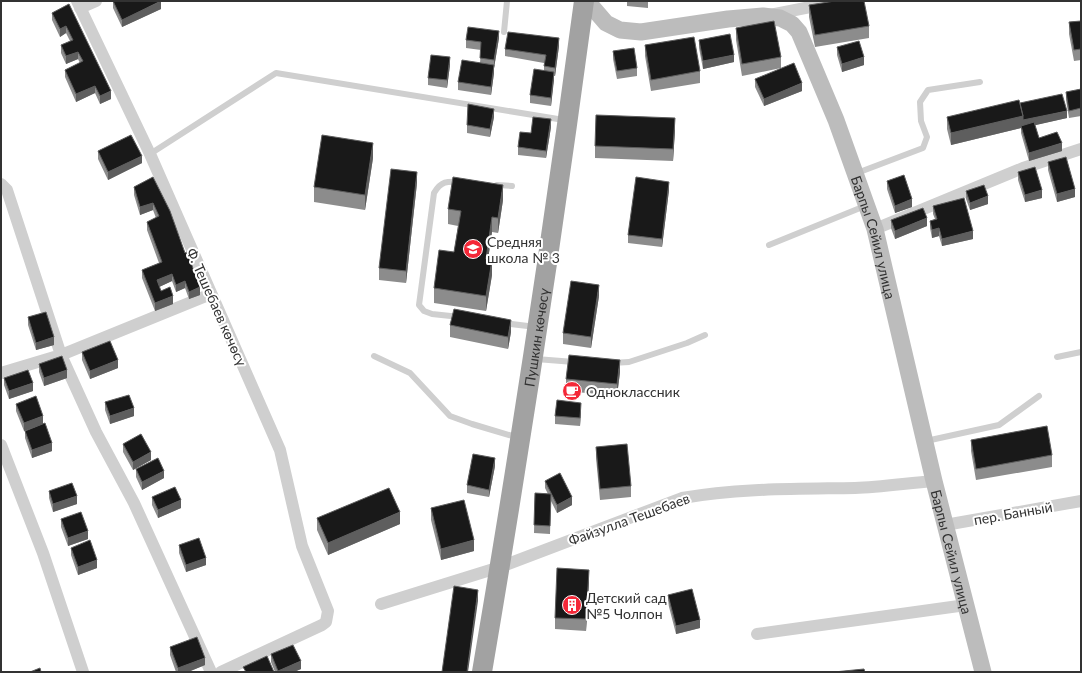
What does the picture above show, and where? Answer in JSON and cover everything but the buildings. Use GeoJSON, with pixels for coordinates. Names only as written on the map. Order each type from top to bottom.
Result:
{"type":"FeatureCollection","features":[{"type":"Feature","properties":{"kind":"highway","name":"Пушкин көчөсү"},"geometry":{"type":"LineString","coordinates":[[482,672],[520,438],[586,1]]}},
{"type":"Feature","properties":{"kind":"main road","name":"Барпы Сейил улица"},"geometry":{"type":"LineString","coordinates":[[586,1],[606,22],[620,30],[641,32],[728,19],[763,16],[780,18],[792,24],[799,32],[836,120],[875,229],[934,481],[983,672]]}},
{"type":"Feature","properties":{"kind":"street"},"geometry":{"type":"LineString","coordinates":[[78,4],[96,1]]}},
{"type":"Feature","properties":{"kind":"street"},"geometry":{"type":"LineString","coordinates":[[763,16],[785,6],[840,1]]}},
{"type":"Feature","properties":{"kind":"street","name":"Ф. Тешебаев көчөсү"},"geometry":{"type":"LineString","coordinates":[[78,4],[150,154],[280,450],[302,546],[328,611],[326,622],[322,625],[220,672]]}},
{"type":"Feature","properties":{"kind":"street"},"geometry":{"type":"LineString","coordinates":[[875,229],[1023,168],[1081,149]]}},
{"type":"Feature","properties":{"kind":"street"},"geometry":{"type":"LineString","coordinates":[[1,184],[6,190],[61,355],[96,432],[134,503],[211,672]]}},
{"type":"Feature","properties":{"kind":"street"},"geometry":{"type":"LineString","coordinates":[[1,374],[61,355],[211,294]]}},
{"type":"Feature","properties":{"kind":"street"},"geometry":{"type":"LineString","coordinates":[[1,445],[43,553],[83,672]]}},
{"type":"Feature","properties":{"kind":"street","name":"Файзулла Тешебаев"},"geometry":{"type":"LineString","coordinates":[[380,604],[500,567],[682,498],[707,493],[857,488],[934,481]]}},
{"type":"Feature","properties":{"kind":"street","name":"пер. Банный"},"geometry":{"type":"LineString","coordinates":[[945,525],[1081,501]]}},
{"type":"Feature","properties":{"kind":"street"},"geometry":{"type":"LineString","coordinates":[[757,634],[966,605]]}},
{"type":"Feature","properties":{"kind":"lane"},"geometry":{"type":"LineString","coordinates":[[504,32],[507,1]]}},
{"type":"Feature","properties":{"kind":"lane"},"geometry":{"type":"LineString","coordinates":[[150,154],[276,73],[568,120]]}},
{"type":"Feature","properties":{"kind":"lane"},"geometry":{"type":"LineString","coordinates":[[855,174],[923,148],[927,137],[921,121],[920,102],[928,90],[980,82]]}},
{"type":"Feature","properties":{"kind":"lane"},"geometry":{"type":"LineString","coordinates":[[466,318],[432,314],[424,311],[420,305],[434,193],[437,187],[448,181],[469,183]]}},
{"type":"Feature","properties":{"kind":"lane"},"geometry":{"type":"LineString","coordinates":[[491,185],[512,186]]}},
{"type":"Feature","properties":{"kind":"lane"},"geometry":{"type":"LineString","coordinates":[[770,245],[867,206]]}},
{"type":"Feature","properties":{"kind":"lane"},"geometry":{"type":"LineString","coordinates":[[498,322],[537,327]]}},
{"type":"Feature","properties":{"kind":"lane"},"geometry":{"type":"LineString","coordinates":[[603,364],[629,362],[687,343],[705,335]]}},
{"type":"Feature","properties":{"kind":"lane"},"geometry":{"type":"LineString","coordinates":[[1057,357],[1081,352]]}},
{"type":"Feature","properties":{"kind":"lane"},"geometry":{"type":"LineString","coordinates":[[374,356],[410,373],[450,416],[520,438]]}},
{"type":"Feature","properties":{"kind":"lane"},"geometry":{"type":"LineString","coordinates":[[532,359],[582,363]]}},
{"type":"Feature","properties":{"kind":"lane"},"geometry":{"type":"LineString","coordinates":[[925,441],[999,425],[1039,396]]}},
{"type":"Feature","properties":{"kind":"place","name":"Средняя школа № 3"},"geometry":{"type":"Point","coordinates":[473,249]}},
{"type":"Feature","properties":{"kind":"place","name":"Одноклассник"},"geometry":{"type":"Point","coordinates":[572,391]}},
{"type":"Feature","properties":{"kind":"place","name":"Детский сад №5 Чолпон"},"geometry":{"type":"Point","coordinates":[572,605]}}]}
